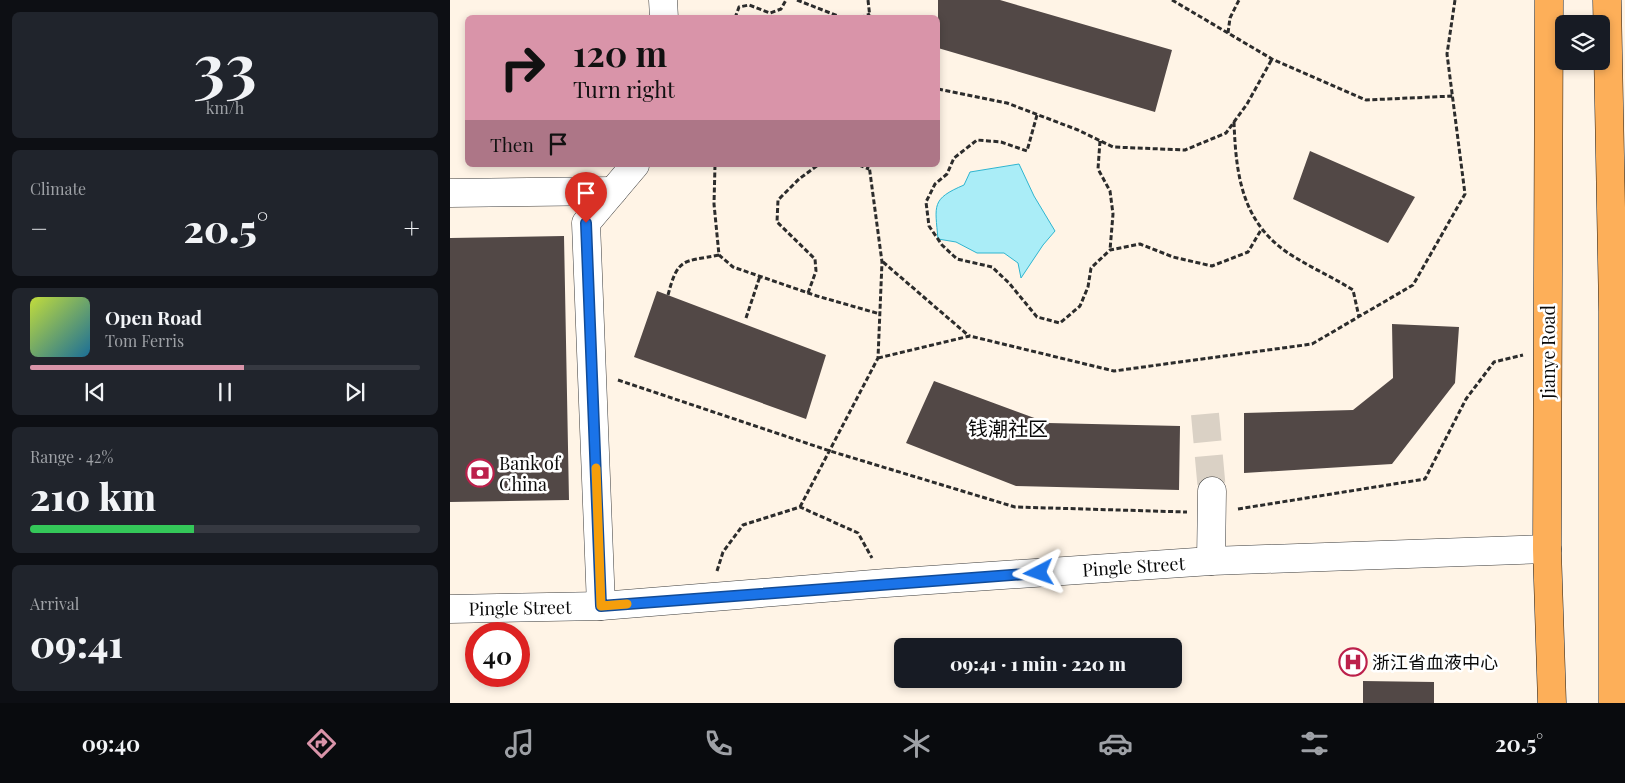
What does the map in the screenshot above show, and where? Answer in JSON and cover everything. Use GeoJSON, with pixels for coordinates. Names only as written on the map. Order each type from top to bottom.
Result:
{"type":"FeatureCollection","features":[{"type":"Feature","properties":{"kind":"main road","name":"Jianye Road"},"geometry":{"type":"LineString","coordinates":[[1549,0],[1547,549],[1552,703]]}},
{"type":"Feature","properties":{"kind":"main road"},"geometry":{"type":"LineString","coordinates":[[1607,0],[1619,547],[1613,703]]}},
{"type":"Feature","properties":{"kind":"street"},"geometry":{"type":"LineString","coordinates":[[663,0],[664,15]]}},
{"type":"Feature","properties":{"kind":"street"},"geometry":{"type":"LineString","coordinates":[[601,606],[586,223],[633,167]]}},
{"type":"Feature","properties":{"kind":"street"},"geometry":{"type":"LineString","coordinates":[[450,193],[613,191]]}},
{"type":"Feature","properties":{"kind":"street"},"geometry":{"type":"LineString","coordinates":[[1211,561],[1212,502]]}},
{"type":"Feature","properties":{"kind":"street","name":"Pingle Street"},"geometry":{"type":"LineString","coordinates":[[450,609],[601,606],[886,583],[1211,561],[1547,549]]}},
{"type":"Feature","properties":{"kind":"path"},"geometry":{"type":"LineString","coordinates":[[737,15],[740,7],[749,4],[770,13],[781,9],[786,0]]}},
{"type":"Feature","properties":{"kind":"path"},"geometry":{"type":"LineString","coordinates":[[796,0],[835,15]]}},
{"type":"Feature","properties":{"kind":"path"},"geometry":{"type":"LineString","coordinates":[[868,0],[870,15]]}},
{"type":"Feature","properties":{"kind":"path"},"geometry":{"type":"LineString","coordinates":[[1172,0],[1272,59],[1366,100],[1453,96]]}},
{"type":"Feature","properties":{"kind":"path"},"geometry":{"type":"LineString","coordinates":[[1228,33],[1230,18],[1239,0]]}},
{"type":"Feature","properties":{"kind":"path"},"geometry":{"type":"LineString","coordinates":[[882,262],[970,336],[1114,371],[1312,344],[1413,285],[1464,194],[1447,54],[1455,0]]}},
{"type":"Feature","properties":{"kind":"path"},"geometry":{"type":"LineString","coordinates":[[940,89],[1007,103],[1113,147],[1185,150],[1226,133],[1247,104],[1272,59]]}},
{"type":"Feature","properties":{"kind":"path"},"geometry":{"type":"LineString","coordinates":[[1037,115],[1027,151],[1001,142],[976,140],[954,158],[947,174],[935,184],[926,202],[929,226],[942,245],[957,259],[992,267],[1009,283],[1036,317],[1060,323],[1080,306],[1088,287],[1091,268],[1110,250],[1140,244],[1173,257],[1212,266],[1248,252],[1261,230]]}},
{"type":"Feature","properties":{"kind":"path"},"geometry":{"type":"LineString","coordinates":[[1234,122],[1236,165],[1248,208],[1261,230],[1294,258],[1353,290],[1359,317]]}},
{"type":"Feature","properties":{"kind":"path"},"geometry":{"type":"LineString","coordinates":[[1100,140],[1098,169],[1110,191],[1113,214],[1110,250]]}},
{"type":"Feature","properties":{"kind":"path"},"geometry":{"type":"LineString","coordinates":[[715,167],[714,204],[719,255],[733,267],[808,293],[880,314]]}},
{"type":"Feature","properties":{"kind":"path"},"geometry":{"type":"LineString","coordinates":[[808,293],[816,271],[815,259],[778,222],[778,200],[799,179],[815,167]]}},
{"type":"Feature","properties":{"kind":"path"},"geometry":{"type":"LineString","coordinates":[[800,507],[878,358],[882,262],[869,167]]}},
{"type":"Feature","properties":{"kind":"path"},"geometry":{"type":"LineString","coordinates":[[668,295],[674,272],[681,263],[719,255]]}},
{"type":"Feature","properties":{"kind":"path"},"geometry":{"type":"LineString","coordinates":[[746,318],[760,276]]}},
{"type":"Feature","properties":{"kind":"path"},"geometry":{"type":"LineString","coordinates":[[878,358],[970,336]]}},
{"type":"Feature","properties":{"kind":"path"},"geometry":{"type":"LineString","coordinates":[[592,372],[830,451],[1015,507],[1212,502],[1425,479],[1466,399],[1494,362],[1548,350]]}},
{"type":"Feature","properties":{"kind":"path"},"geometry":{"type":"LineString","coordinates":[[709,598],[723,552],[743,525],[800,507],[858,532],[886,583]]}},
{"type":"Feature","properties":{"kind":"water"},"geometry":{"type":"Polygon","coordinates":[[[1019,164],[1034,196],[1055,231],[1043,245],[1021,278],[1018,263],[1004,253],[977,253],[956,242],[938,239],[936,218],[940,199],[964,185],[970,172],[1019,164]]]}},
{"type":"Feature","properties":{"kind":"building"},"geometry":{"type":"Polygon","coordinates":[[[938,0],[1000,0],[1172,50],[1155,112],[940,49],[940,15],[938,15],[938,0]]]}},
{"type":"Feature","properties":{"kind":"building"},"geometry":{"type":"Polygon","coordinates":[[[1310,151],[1415,197],[1388,243],[1293,199],[1310,151]]]}},
{"type":"Feature","properties":{"kind":"building"},"geometry":{"type":"Polygon","coordinates":[[[564,236],[569,500],[450,502],[450,238],[564,236]]]}},
{"type":"Feature","properties":{"kind":"building"},"geometry":{"type":"Polygon","coordinates":[[[657,291],[826,355],[806,419],[634,357],[657,291]]]}},
{"type":"Feature","properties":{"kind":"building"},"geometry":{"type":"Polygon","coordinates":[[[1392,324],[1459,327],[1455,383],[1392,464],[1244,473],[1244,413],[1353,410],[1393,378],[1392,324]]]}},
{"type":"Feature","properties":{"kind":"building"},"geometry":{"type":"Polygon","coordinates":[[[934,381],[1048,423],[1180,426],[1179,490],[1016,486],[906,443],[934,381]]]}},
{"type":"Feature","properties":{"kind":"building"},"geometry":{"type":"Polygon","coordinates":[[[1363,681],[1434,682],[1434,703],[1363,703],[1363,681]]]}},
{"type":"Feature","properties":{"kind":"tunnel"},"geometry":{"type":"LineString","coordinates":[[1205,414],[1212,491]]}},
{"type":"Feature","properties":{"kind":"slow traffic"},"geometry":{"type":"LineString","coordinates":[[596,468],[601,606],[627,604]]}},
{"type":"Feature","properties":{"kind":"place","name":"Bank of China"},"geometry":{"type":"Point","coordinates":[480,473]}},
{"type":"Feature","properties":{"kind":"place","name":"浙江省血液中心"},"geometry":{"type":"Point","coordinates":[1353,662]}},
{"type":"Feature","properties":{"kind":"district","name":"钱潮社区"},"geometry":{"type":"Point","coordinates":[1008,427]}},
{"type":"Feature","properties":{"kind":"route"},"geometry":{"type":"LineString","coordinates":[[586,223],[601,606],[886,583],[1039,573]]}}]}
